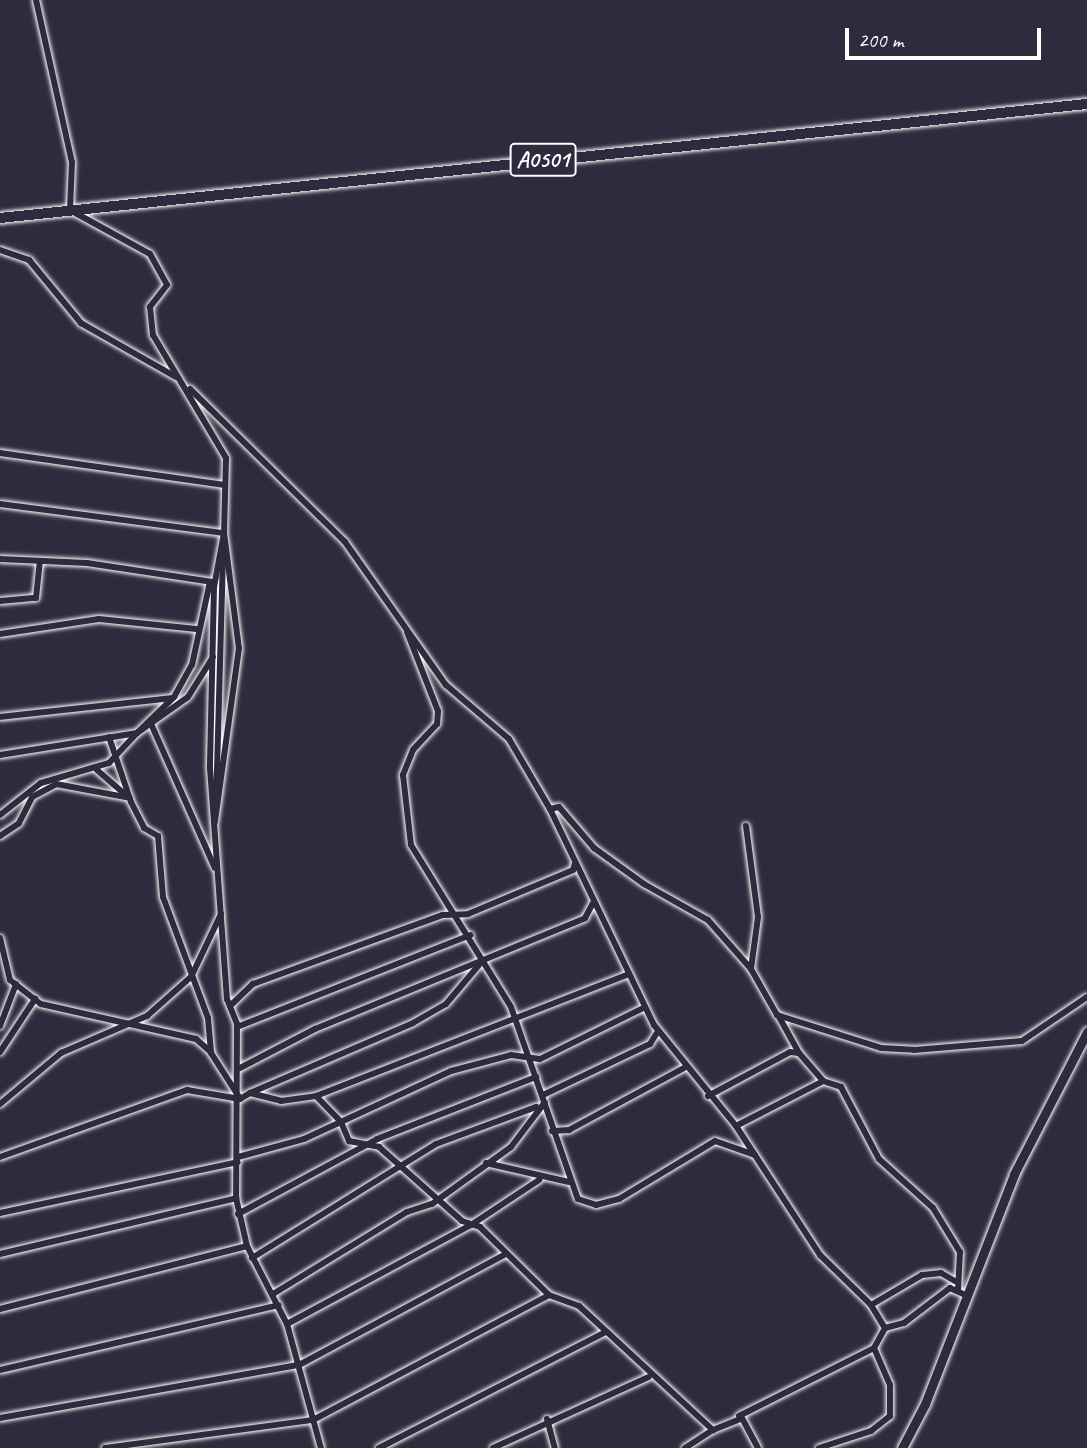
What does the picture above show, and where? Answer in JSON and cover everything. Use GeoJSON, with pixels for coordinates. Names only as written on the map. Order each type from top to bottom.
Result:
{"type":"FeatureCollection","features":[{"type":"Feature","properties":{"kind":"highway","name":"A0501"},"geometry":{"type":"LineString","coordinates":[[0,218],[1087,104]]}},
{"type":"Feature","properties":{"kind":"street"},"geometry":{"type":"LineString","coordinates":[[36,0],[72,162],[71,210],[150,254],[167,285],[150,307],[153,334],[219,441],[225,482],[216,818]]}},
{"type":"Feature","properties":{"kind":"street"},"geometry":{"type":"LineString","coordinates":[[0,250],[29,260],[81,323],[180,379],[345,542],[446,685],[509,738],[550,808],[658,1031],[684,1068],[736,1126],[804,1237],[872,1305],[885,1328]]}},
{"type":"Feature","properties":{"kind":"street"},"geometry":{"type":"LineString","coordinates":[[0,453],[225,482]]}},
{"type":"Feature","properties":{"kind":"street"},"geometry":{"type":"LineString","coordinates":[[0,505],[224,533]]}},
{"type":"Feature","properties":{"kind":"street"},"geometry":{"type":"LineString","coordinates":[[0,816],[41,783],[97,770],[174,697],[192,665],[196,629],[212,582],[224,533]]}},
{"type":"Feature","properties":{"kind":"street"},"geometry":{"type":"LineString","coordinates":[[214,830],[239,649],[224,533]]}},
{"type":"Feature","properties":{"kind":"street"},"geometry":{"type":"LineString","coordinates":[[0,559],[40,561],[212,582]]}},
{"type":"Feature","properties":{"kind":"street"},"geometry":{"type":"LineString","coordinates":[[0,601],[36,598],[40,561]]}},
{"type":"Feature","properties":{"kind":"street"},"geometry":{"type":"LineString","coordinates":[[212,582],[214,830],[230,1006],[237,1027],[240,1068],[236,1198],[238,1214],[252,1258],[287,1324],[321,1448]]}},
{"type":"Feature","properties":{"kind":"street"},"geometry":{"type":"LineString","coordinates":[[0,634],[99,619],[196,629]]}},
{"type":"Feature","properties":{"kind":"street"},"geometry":{"type":"LineString","coordinates":[[407,630],[438,711],[437,724],[406,762],[402,807],[411,845],[486,959],[516,1019],[569,1182],[582,1202],[596,1205],[619,1199],[715,1141],[755,1155]]}},
{"type":"Feature","properties":{"kind":"street"},"geometry":{"type":"LineString","coordinates":[[0,755],[137,733],[152,726],[188,696],[213,656]]}},
{"type":"Feature","properties":{"kind":"street"},"geometry":{"type":"LineString","coordinates":[[0,717],[174,697]]}},
{"type":"Feature","properties":{"kind":"street"},"geometry":{"type":"LineString","coordinates":[[152,726],[219,876]]}},
{"type":"Feature","properties":{"kind":"street"},"geometry":{"type":"LineString","coordinates":[[109,737],[130,798],[144,828],[158,836],[163,897],[208,1018],[211,1053]]}},
{"type":"Feature","properties":{"kind":"street"},"geometry":{"type":"LineString","coordinates":[[97,770],[130,798]]}},
{"type":"Feature","properties":{"kind":"street"},"geometry":{"type":"LineString","coordinates":[[0,836],[19,823],[32,797],[56,784],[130,798]]}},
{"type":"Feature","properties":{"kind":"street"},"geometry":{"type":"LineString","coordinates":[[550,808],[559,807],[594,848],[644,884],[708,920],[751,969],[799,1053],[823,1082],[841,1087],[879,1159],[933,1208],[960,1252],[955,1281],[958,1289]]}},
{"type":"Feature","properties":{"kind":"street"},"geometry":{"type":"LineString","coordinates":[[746,826],[758,918],[751,969]]}},
{"type":"Feature","properties":{"kind":"street"},"geometry":{"type":"LineString","coordinates":[[230,1006],[253,984],[443,915],[458,915],[560,876],[575,862]]}},
{"type":"Feature","properties":{"kind":"street"},"geometry":{"type":"LineString","coordinates":[[0,1157],[176,1092],[240,1099],[446,1004],[486,959],[585,918],[594,901]]}},
{"type":"Feature","properties":{"kind":"street"},"geometry":{"type":"LineString","coordinates":[[0,1104],[51,1059],[117,1024],[147,1016],[191,977],[223,911]]}},
{"type":"Feature","properties":{"kind":"street"},"geometry":{"type":"LineString","coordinates":[[237,1027],[470,934]]}},
{"type":"Feature","properties":{"kind":"street"},"geometry":{"type":"LineString","coordinates":[[0,938],[16,984],[35,999],[117,1024],[196,1039],[211,1053],[240,1099]]}},
{"type":"Feature","properties":{"kind":"street"},"geometry":{"type":"LineString","coordinates":[[240,1068],[303,1034],[479,965]]}},
{"type":"Feature","properties":{"kind":"street"},"geometry":{"type":"LineString","coordinates":[[250,1093],[281,1101],[316,1096],[629,974]]}},
{"type":"Feature","properties":{"kind":"street"},"geometry":{"type":"LineString","coordinates":[[0,1026],[16,984]]}},
{"type":"Feature","properties":{"kind":"street"},"geometry":{"type":"LineString","coordinates":[[777,1015],[881,1048],[914,1050],[1022,1041],[1087,997]]}},
{"type":"Feature","properties":{"kind":"street"},"geometry":{"type":"LineString","coordinates":[[0,1052],[35,999]]}},
{"type":"Feature","properties":{"kind":"street"},"geometry":{"type":"LineString","coordinates":[[0,1213],[268,1153],[451,1071],[489,1059],[540,1059],[645,1007]]}},
{"type":"Feature","properties":{"kind":"street"},"geometry":{"type":"LineString","coordinates":[[273,1294],[437,1200],[510,1147],[544,1099],[650,1044],[658,1031]]}},
{"type":"Feature","properties":{"kind":"street"},"geometry":{"type":"LineString","coordinates":[[902,1448],[968,1296],[1014,1174],[1087,1032]]}},
{"type":"Feature","properties":{"kind":"street"},"geometry":{"type":"LineString","coordinates":[[708,1096],[779,1056],[799,1053]]}},
{"type":"Feature","properties":{"kind":"street"},"geometry":{"type":"LineString","coordinates":[[552,1131],[569,1130],[684,1068]]}},
{"type":"Feature","properties":{"kind":"street"},"geometry":{"type":"LineString","coordinates":[[238,1214],[417,1121],[536,1077]]}},
{"type":"Feature","properties":{"kind":"street"},"geometry":{"type":"LineString","coordinates":[[736,1126],[823,1082]]}},
{"type":"Feature","properties":{"kind":"street"},"geometry":{"type":"LineString","coordinates":[[316,1096],[341,1122],[349,1141],[370,1146],[506,1255],[549,1295],[579,1306],[649,1377],[713,1430]]}},
{"type":"Feature","properties":{"kind":"street"},"geometry":{"type":"LineString","coordinates":[[252,1258],[436,1144],[538,1107]]}},
{"type":"Feature","properties":{"kind":"street"},"geometry":{"type":"LineString","coordinates":[[486,1163],[539,1180],[569,1182]]}},
{"type":"Feature","properties":{"kind":"street"},"geometry":{"type":"LineString","coordinates":[[287,1324],[471,1226],[539,1180]]}},
{"type":"Feature","properties":{"kind":"street"},"geometry":{"type":"LineString","coordinates":[[0,1254],[236,1198]]}},
{"type":"Feature","properties":{"kind":"street"},"geometry":{"type":"LineString","coordinates":[[0,1309],[247,1246]]}},
{"type":"Feature","properties":{"kind":"street"},"geometry":{"type":"LineString","coordinates":[[0,1418],[299,1365],[506,1255]]}},
{"type":"Feature","properties":{"kind":"street"},"geometry":{"type":"LineString","coordinates":[[872,1305],[922,1275],[941,1273],[955,1281]]}},
{"type":"Feature","properties":{"kind":"street"},"geometry":{"type":"LineString","coordinates":[[685,1448],[737,1417],[874,1348],[885,1328],[904,1323],[950,1288],[958,1289],[968,1296]]}},
{"type":"Feature","properties":{"kind":"street"},"geometry":{"type":"LineString","coordinates":[[105,1448],[313,1420],[549,1295]]}},
{"type":"Feature","properties":{"kind":"street"},"geometry":{"type":"LineString","coordinates":[[0,1370],[279,1305]]}},
{"type":"Feature","properties":{"kind":"street"},"geometry":{"type":"LineString","coordinates":[[379,1448],[606,1332]]}},
{"type":"Feature","properties":{"kind":"street"},"geometry":{"type":"LineString","coordinates":[[819,1448],[871,1431],[890,1416],[890,1385],[874,1348]]}},
{"type":"Feature","properties":{"kind":"street"},"geometry":{"type":"LineString","coordinates":[[493,1448],[547,1419],[649,1377]]}},
{"type":"Feature","properties":{"kind":"street"},"geometry":{"type":"LineString","coordinates":[[737,1417],[758,1448]]}},
{"type":"Feature","properties":{"kind":"street"},"geometry":{"type":"LineString","coordinates":[[547,1419],[555,1448]]}}]}
